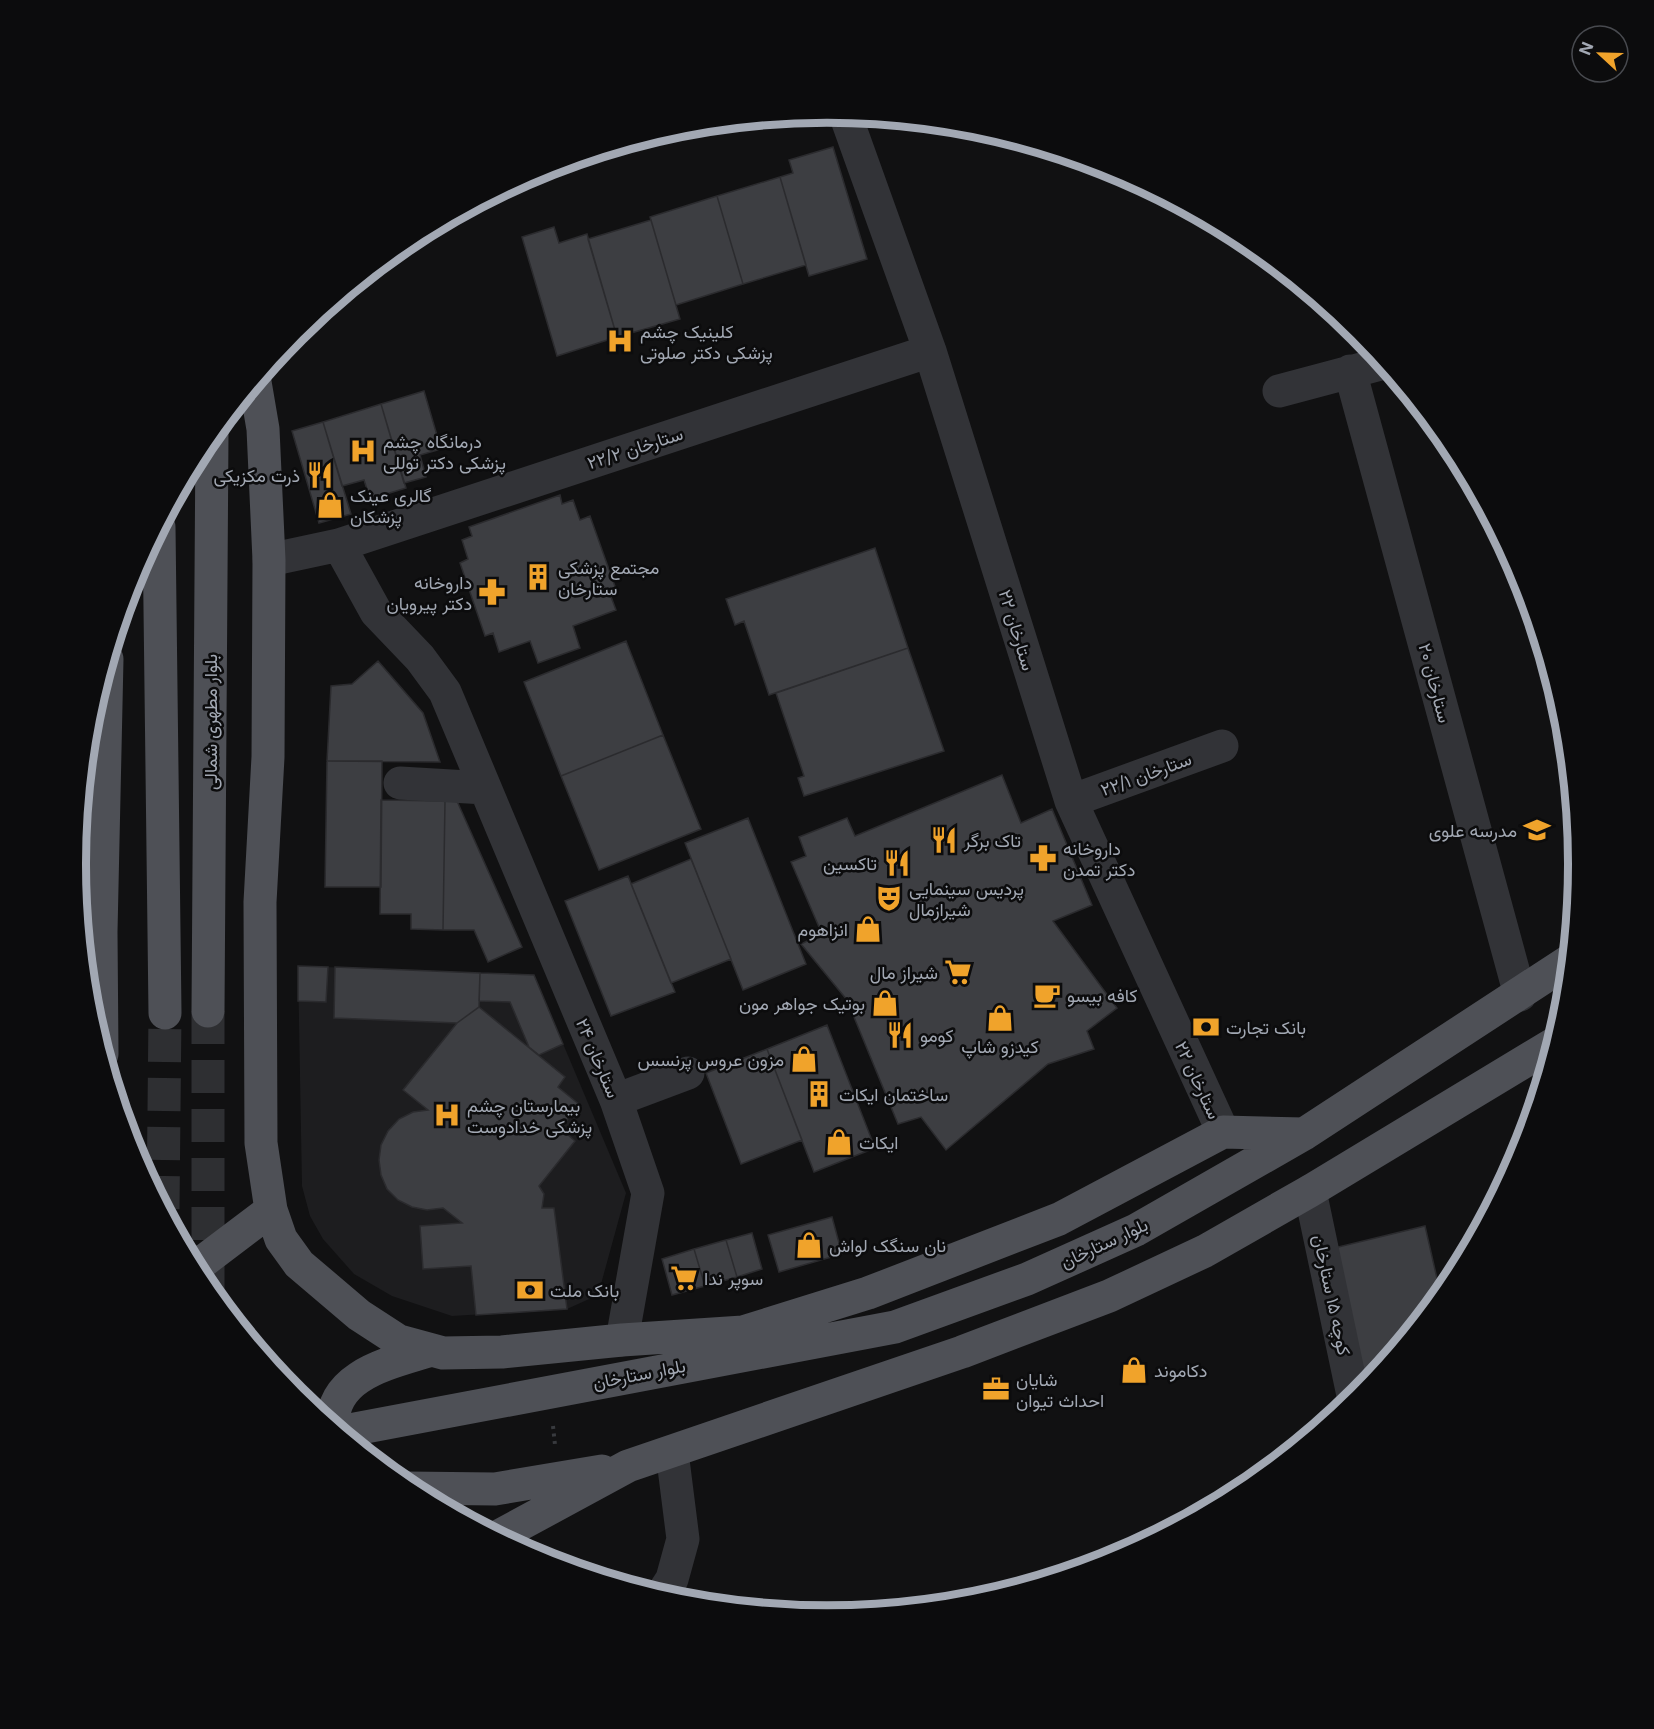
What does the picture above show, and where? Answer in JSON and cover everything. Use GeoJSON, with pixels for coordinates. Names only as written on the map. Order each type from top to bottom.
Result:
{"type":"FeatureCollection","features":[{"type":"Feature","properties":{"kind":"main road"},"geometry":{"type":"LineString","coordinates":[[257,392],[263,429],[269,560],[268,758],[260,902],[261,1143],[271,1210],[287,1247],[299,1264],[359,1315],[399,1341],[443,1353],[502,1352],[622,1340],[743,1332],[868,1293],[1059,1219],[1222,1132],[1304,1134]]}},
{"type":"Feature","properties":{"kind":"main road","name":"بلوار مطهرى شمالى"},"geometry":{"type":"LineString","coordinates":[[208,1011],[212,450]]}},
{"type":"Feature","properties":{"kind":"main road"},"geometry":{"type":"LineString","coordinates":[[159,543],[165,1013]]}},
{"type":"Feature","properties":{"kind":"main road"},"geometry":{"type":"LineString","coordinates":[[95,981],[91,933],[105,700]]}},
{"type":"Feature","properties":{"kind":"main road","name":"بلوار ستارخان"},"geometry":{"type":"LineString","coordinates":[[348,1430],[895,1327],[1027,1279],[1136,1230],[1304,1134],[1561,966]]}},
{"type":"Feature","properties":{"kind":"main road"},"geometry":{"type":"LineString","coordinates":[[425,1487],[495,1489],[628,1466],[962,1352],[1109,1296],[1205,1251],[1310,1191],[1545,1049]]}},
{"type":"Feature","properties":{"kind":"main road"},"geometry":{"type":"LineString","coordinates":[[201,1261],[271,1210]]}},
{"type":"Feature","properties":{"kind":"main road"},"geometry":{"type":"LineString","coordinates":[[334,1418],[335,1404],[346,1388],[366,1372],[431,1350]]}},
{"type":"Feature","properties":{"kind":"main road"},"geometry":{"type":"LineString","coordinates":[[505,1533],[628,1466]]}},
{"type":"Feature","properties":{"kind":"street","name":"۲۲ ستارخان"},"geometry":{"type":"LineString","coordinates":[[849,124],[930,351],[1071,801],[1222,1132]]}},
{"type":"Feature","properties":{"kind":"street","name":"۲۲/۲ ستارخان"},"geometry":{"type":"LineString","coordinates":[[269,560],[339,545],[930,351]]}},
{"type":"Feature","properties":{"kind":"street"},"geometry":{"type":"LineString","coordinates":[[1279,391],[1374,365]]}},
{"type":"Feature","properties":{"kind":"street","name":"۲۰ ستارخان"},"geometry":{"type":"LineString","coordinates":[[1350,371],[1520,994]]}},
{"type":"Feature","properties":{"kind":"street","name":"۲۴ ستارخان"},"geometry":{"type":"LineString","coordinates":[[339,545],[376,612],[420,658],[445,692],[616,1100],[648,1193],[622,1340]]}},
{"type":"Feature","properties":{"kind":"street","name":"۲۲/۱ ستارخان"},"geometry":{"type":"LineString","coordinates":[[1071,801],[1222,746]]}},
{"type":"Feature","properties":{"kind":"street"},"geometry":{"type":"LineString","coordinates":[[400,783],[485,788]]}},
{"type":"Feature","properties":{"kind":"street"},"geometry":{"type":"LineString","coordinates":[[616,1100],[688,1073]]}},
{"type":"Feature","properties":{"kind":"street","name":"کوچه ۱۵ ستارخان"},"geometry":{"type":"LineString","coordinates":[[1310,1191],[1352,1388]]}},
{"type":"Feature","properties":{"kind":"street"},"geometry":{"type":"LineString","coordinates":[[666,1588],[672,1579],[683,1539],[672,1452]]}},
{"type":"Feature","properties":{"kind":"shaded area","name":"بیمارستان چشم پزشکی خدادوست"},"geometry":{"type":"Polygon","coordinates":[[[298,966],[534,975],[626,1193],[598,1295],[567,1309],[452,1316],[392,1296],[354,1274],[323,1239],[310,1216],[302,1186],[298,966]]]}},
{"type":"Feature","properties":{"kind":"building"},"geometry":{"type":"Polygon","coordinates":[[[833,147],[867,259],[809,276],[780,177],[793,173],[789,160],[833,147]]]}},
{"type":"Feature","properties":{"kind":"building"},"geometry":{"type":"Polygon","coordinates":[[[780,177],[806,265],[743,284],[717,196],[780,177]]]}},
{"type":"Feature","properties":{"kind":"building"},"geometry":{"type":"Polygon","coordinates":[[[717,196],[743,284],[676,305],[650,217],[717,196]]]}},
{"type":"Feature","properties":{"kind":"building"},"geometry":{"type":"Polygon","coordinates":[[[651,220],[680,319],[617,337],[588,239],[651,220]]]}},
{"type":"Feature","properties":{"kind":"building"},"geometry":{"type":"Polygon","coordinates":[[[554,227],[559,243],[587,234],[617,337],[557,356],[522,237],[554,227]]]}},
{"type":"Feature","properties":{"kind":"building"},"geometry":{"type":"Polygon","coordinates":[[[424,391],[441,449],[420,455],[426,477],[404,483],[381,404],[424,391]]]}},
{"type":"Feature","properties":{"kind":"building","name":"درمانگاه چشم پزشكی دكتر توللی"},"geometry":{"type":"Polygon","coordinates":[[[381,404],[406,488],[370,499],[364,480],[342,486],[323,422],[381,404]]]}},
{"type":"Feature","properties":{"kind":"building"},"geometry":{"type":"Polygon","coordinates":[[[323,422],[351,514],[319,523],[292,431],[323,422]]]}},
{"type":"Feature","properties":{"kind":"building","name":"مجتمع پزشکی ستارخان"},"geometry":{"type":"Polygon","coordinates":[[[560,495],[562,504],[573,500],[580,520],[590,516],[617,592],[610,594],[616,610],[573,626],[580,648],[538,663],[530,641],[499,652],[493,633],[485,636],[460,563],[468,559],[462,540],[472,536],[469,527],[560,495]]]}},
{"type":"Feature","properties":{"kind":"building"},"geometry":{"type":"Polygon","coordinates":[[[875,548],[908,648],[769,695],[744,621],[735,625],[726,599],[875,548]]]}},
{"type":"Feature","properties":{"kind":"building"},"geometry":{"type":"Polygon","coordinates":[[[626,641],[663,735],[561,776],[524,682],[626,641]]]}},
{"type":"Feature","properties":{"kind":"building"},"geometry":{"type":"Polygon","coordinates":[[[908,648],[944,751],[804,796],[798,778],[804,776],[776,693],[908,648]]]}},
{"type":"Feature","properties":{"kind":"building"},"geometry":{"type":"Polygon","coordinates":[[[378,661],[423,713],[440,762],[327,761],[331,686],[352,684],[378,661]]]}},
{"type":"Feature","properties":{"kind":"building"},"geometry":{"type":"Polygon","coordinates":[[[663,735],[701,829],[599,870],[561,776],[663,735]]]}},
{"type":"Feature","properties":{"kind":"building"},"geometry":{"type":"Polygon","coordinates":[[[327,761],[382,761],[381,887],[325,887],[327,761]]]}},
{"type":"Feature","properties":{"kind":"building","name":"شیراز مال"},"geometry":{"type":"Polygon","coordinates":[[[1002,775],[1021,823],[1052,809],[1092,905],[1053,921],[1117,1008],[1087,1031],[1094,1049],[1048,1064],[946,1150],[921,1117],[898,1124],[847,1000],[801,944],[822,934],[791,862],[806,856],[799,837],[847,818],[855,836],[1002,775]]]}},
{"type":"Feature","properties":{"kind":"building"},"geometry":{"type":"Polygon","coordinates":[[[381,800],[445,801],[443,930],[411,929],[411,914],[380,914],[381,800]]]}},
{"type":"Feature","properties":{"kind":"building"},"geometry":{"type":"Polygon","coordinates":[[[445,801],[457,801],[522,947],[488,962],[474,930],[443,930],[445,801]]]}},
{"type":"Feature","properties":{"kind":"building"},"geometry":{"type":"Polygon","coordinates":[[[748,818],[806,964],[743,990],[685,843],[748,818]]]}},
{"type":"Feature","properties":{"kind":"building"},"geometry":{"type":"Polygon","coordinates":[[[691,859],[731,959],[671,983],[631,884],[691,859]]]}},
{"type":"Feature","properties":{"kind":"building"},"geometry":{"type":"Polygon","coordinates":[[[628,876],[675,992],[611,1016],[565,901],[628,876]]]}},
{"type":"Feature","properties":{"kind":"building"},"geometry":{"type":"Polygon","coordinates":[[[298,966],[328,967],[326,1002],[298,1001],[298,966]]]}},
{"type":"Feature","properties":{"kind":"building"},"geometry":{"type":"Polygon","coordinates":[[[335,967],[480,973],[479,1007],[457,1023],[334,1018],[335,967]]]}},
{"type":"Feature","properties":{"kind":"building"},"geometry":{"type":"Polygon","coordinates":[[[480,973],[534,975],[563,1044],[539,1055],[529,1047],[510,1002],[479,1001],[480,973]]]}},
{"type":"Feature","properties":{"kind":"building"},"geometry":{"type":"Polygon","coordinates":[[[479,1007],[565,1077],[558,1087],[580,1105],[560,1128],[575,1141],[539,1186],[544,1194],[542,1208],[554,1208],[567,1309],[476,1315],[471,1266],[423,1269],[420,1226],[462,1223],[443,1208],[427,1210],[412,1207],[398,1200],[387,1189],[381,1175],[379,1160],[381,1145],[388,1131],[399,1119],[413,1112],[428,1110],[403,1090],[457,1023],[479,1007]]]}},
{"type":"Feature","properties":{"kind":"building","name":"ساختمان ایکات"},"geometry":{"type":"Polygon","coordinates":[[[827,1025],[875,1148],[814,1172],[767,1049],[827,1025]]]}},
{"type":"Feature","properties":{"kind":"building"},"geometry":{"type":"Polygon","coordinates":[[[767,1049],[802,1140],[741,1164],[706,1073],[767,1049]]]}},
{"type":"Feature","properties":{"kind":"building"},"geometry":{"type":"Polygon","coordinates":[[[832,1217],[842,1254],[779,1272],[768,1235],[832,1217]]]}},
{"type":"Feature","properties":{"kind":"building"},"geometry":{"type":"Polygon","coordinates":[[[1425,1226],[1438,1284],[1415,1316],[1365,1374],[1360,1375],[1330,1249],[1425,1226]]]}},
{"type":"Feature","properties":{"kind":"building"},"geometry":{"type":"Polygon","coordinates":[[[752,1233],[762,1269],[737,1277],[726,1240],[752,1233]]]}},
{"type":"Feature","properties":{"kind":"building"},"geometry":{"type":"Polygon","coordinates":[[[726,1240],[737,1277],[705,1286],[694,1249],[726,1240]]]}},
{"type":"Feature","properties":{"kind":"building"},"geometry":{"type":"Polygon","coordinates":[[[694,1249],[705,1286],[672,1295],[662,1259],[694,1249]]]}},
{"type":"Feature","properties":{"kind":"tunnel"},"geometry":{"type":"LineString","coordinates":[[208,1011],[208,1273]]}},
{"type":"Feature","properties":{"kind":"tunnel"},"geometry":{"type":"LineString","coordinates":[[163,1194],[165,1013]]}},
{"type":"Feature","properties":{"kind":"place","name":"کلینیک چشم پزشکی دکتر صلوتی"},"geometry":{"type":"Point","coordinates":[620,341]}},
{"type":"Feature","properties":{"kind":"place","name":"درمانگاه چشم پزشكی دكتر توللی"},"geometry":{"type":"Point","coordinates":[363,451]}},
{"type":"Feature","properties":{"kind":"place","name":"ذرت مکزیکی"},"geometry":{"type":"Point","coordinates":[320,475]}},
{"type":"Feature","properties":{"kind":"place","name":"گالری عینک پزشکان"},"geometry":{"type":"Point","coordinates":[330,505]}},
{"type":"Feature","properties":{"kind":"place","name":"مجتمع پزشکی ستارخان"},"geometry":{"type":"Point","coordinates":[538,577]}},
{"type":"Feature","properties":{"kind":"place","name":"داروخانه دکتر پیرویان"},"geometry":{"type":"Point","coordinates":[492,592]}},
{"type":"Feature","properties":{"kind":"place","name":"مدرسه علوی"},"geometry":{"type":"Point","coordinates":[1537,830]}},
{"type":"Feature","properties":{"kind":"place","name":"تاک برگر"},"geometry":{"type":"Point","coordinates":[944,840]}},
{"type":"Feature","properties":{"kind":"place","name":"داروخانه دکتر تمدن"},"geometry":{"type":"Point","coordinates":[1043,858]}},
{"type":"Feature","properties":{"kind":"place","name":"تاکسین"},"geometry":{"type":"Point","coordinates":[897,863]}},
{"type":"Feature","properties":{"kind":"place","name":"پردیس سینمایی شیرازمال"},"geometry":{"type":"Point","coordinates":[889,898]}},
{"type":"Feature","properties":{"kind":"place","name":"انزاهوم"},"geometry":{"type":"Point","coordinates":[868,929]}},
{"type":"Feature","properties":{"kind":"place","name":"شیراز مال"},"geometry":{"type":"Point","coordinates":[958,972]}},
{"type":"Feature","properties":{"kind":"place","name":"کافه بیسو"},"geometry":{"type":"Point","coordinates":[1047,995]}},
{"type":"Feature","properties":{"kind":"place","name":"بوتیک جواهر مون"},"geometry":{"type":"Point","coordinates":[885,1003]}},
{"type":"Feature","properties":{"kind":"place","name":"کیدزو شاپ"},"geometry":{"type":"Point","coordinates":[1000,1018]}},
{"type":"Feature","properties":{"kind":"place","name":"بانک تجارت"},"geometry":{"type":"Point","coordinates":[1206,1027]}},
{"type":"Feature","properties":{"kind":"place","name":"کومو"},"geometry":{"type":"Point","coordinates":[900,1035]}},
{"type":"Feature","properties":{"kind":"place","name":"مزون عروس پرنسس"},"geometry":{"type":"Point","coordinates":[804,1059]}},
{"type":"Feature","properties":{"kind":"place","name":"ساختمان ایکات"},"geometry":{"type":"Point","coordinates":[819,1094]}},
{"type":"Feature","properties":{"kind":"place","name":"بیمارستان چشم پزشکی خدادوست"},"geometry":{"type":"Point","coordinates":[447,1115]}},
{"type":"Feature","properties":{"kind":"place","name":"ايكات"},"geometry":{"type":"Point","coordinates":[839,1142]}},
{"type":"Feature","properties":{"kind":"place","name":"نان سنگک لواش"},"geometry":{"type":"Point","coordinates":[809,1245]}},
{"type":"Feature","properties":{"kind":"place","name":"سوپر ندا"},"geometry":{"type":"Point","coordinates":[684,1278]}},
{"type":"Feature","properties":{"kind":"place","name":"بانک ملت"},"geometry":{"type":"Point","coordinates":[530,1290]}},
{"type":"Feature","properties":{"kind":"place","name":"دکاموند"},"geometry":{"type":"Point","coordinates":[1134,1370]}},
{"type":"Feature","properties":{"kind":"place","name":"شایان احداث تیوان"},"geometry":{"type":"Point","coordinates":[996,1389]}}]}
